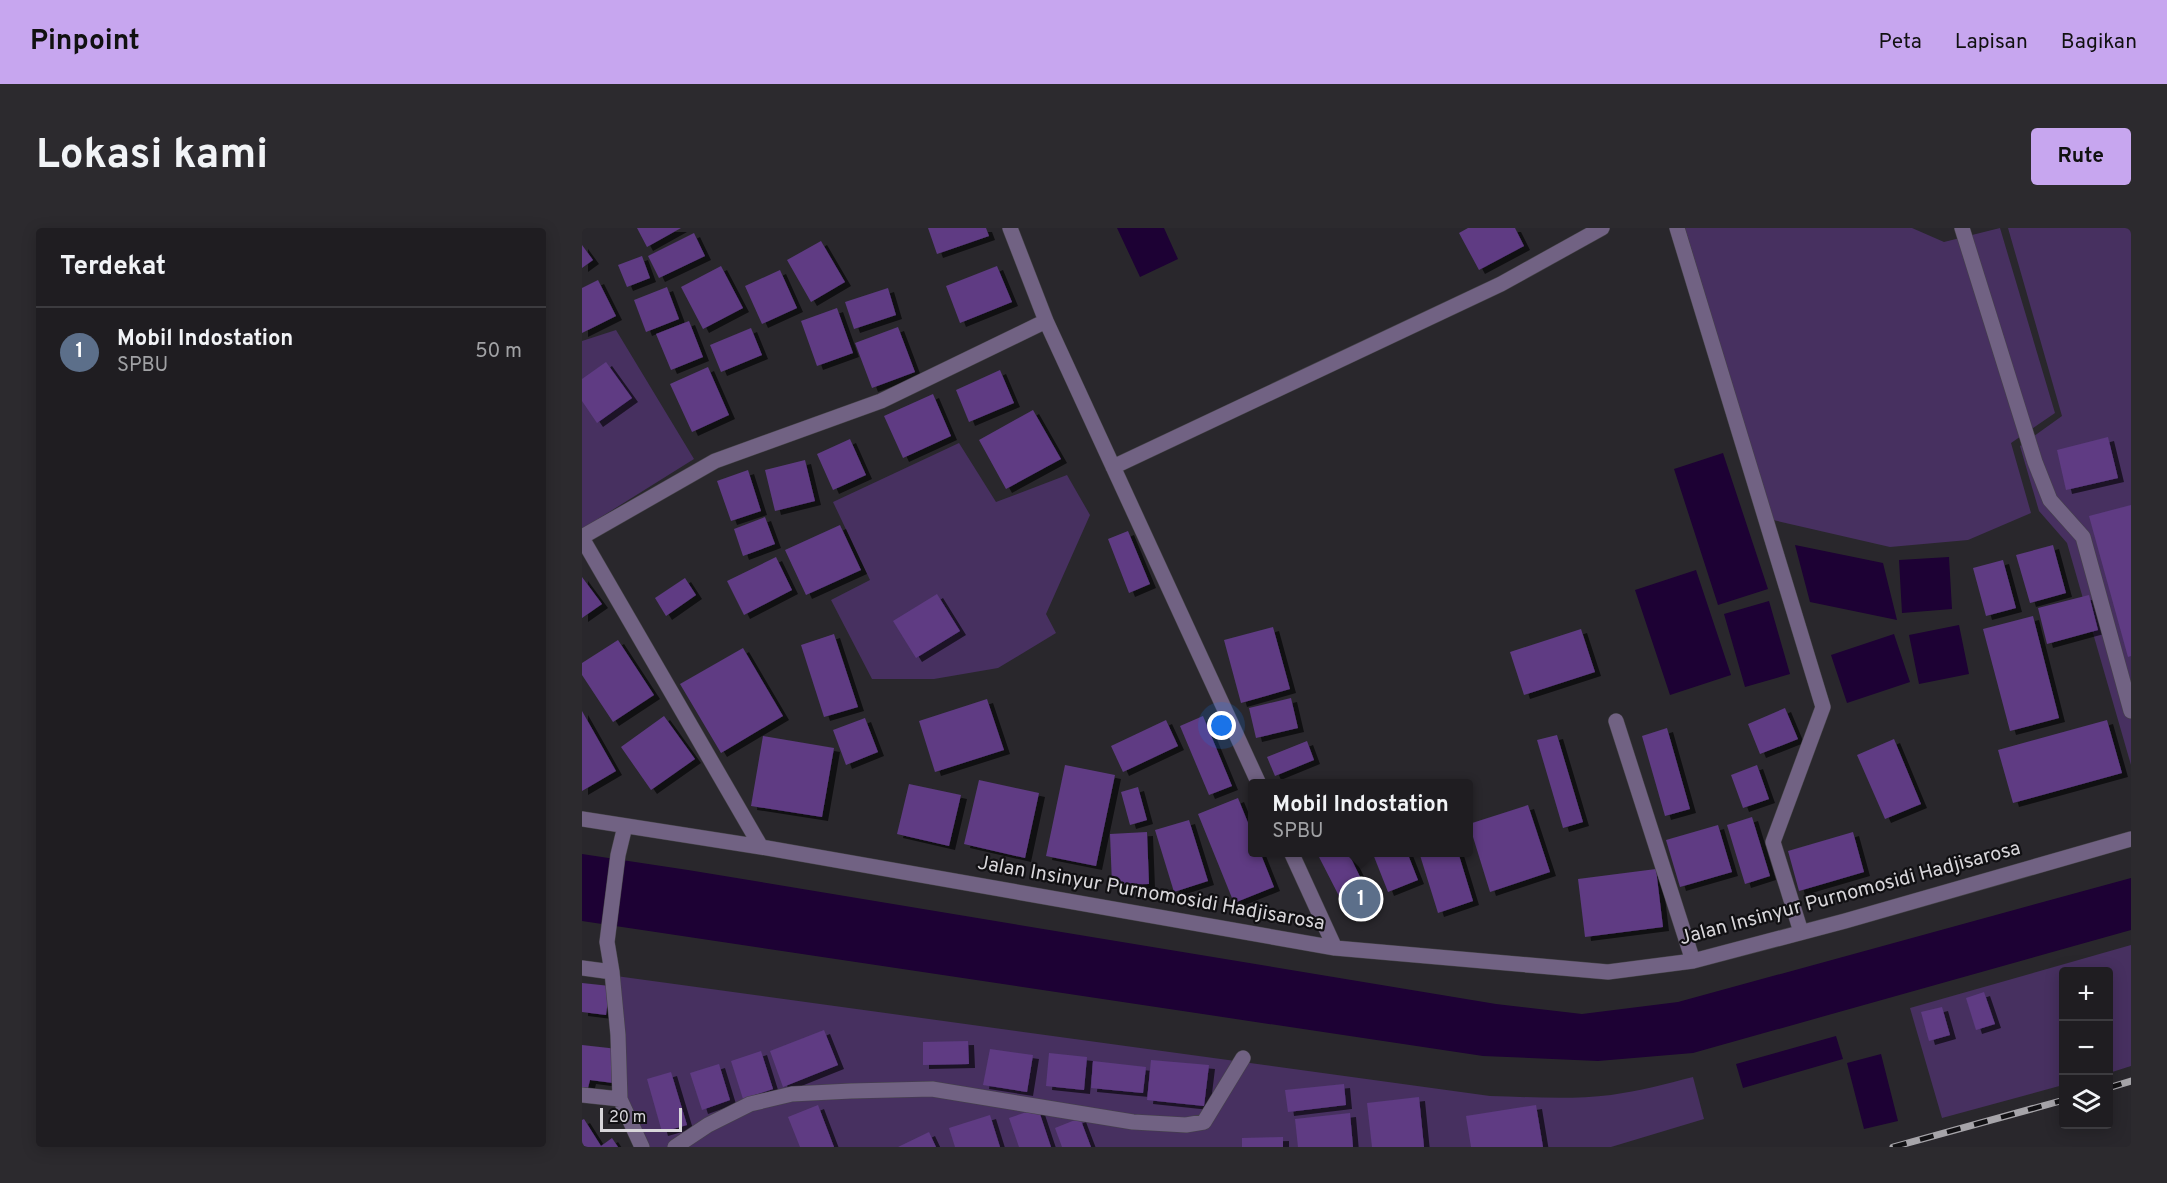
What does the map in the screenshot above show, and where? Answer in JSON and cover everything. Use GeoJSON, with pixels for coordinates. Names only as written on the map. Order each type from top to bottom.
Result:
{"type":"FeatureCollection","features":[{"type":"Feature","properties":{"kind":"street"},"geometry":{"type":"LineString","coordinates":[[1010,228],[1046,321],[1257,779]]}},
{"type":"Feature","properties":{"kind":"street"},"geometry":{"type":"LineString","coordinates":[[1113,467],[1501,284],[1602,228]]}},
{"type":"Feature","properties":{"kind":"street"},"geometry":{"type":"LineString","coordinates":[[1677,228],[1823,707],[1773,842],[1801,932]]}},
{"type":"Feature","properties":{"kind":"street"},"geometry":{"type":"LineString","coordinates":[[1962,228],[2035,462],[2050,500],[2083,537],[2131,711]]}},
{"type":"Feature","properties":{"kind":"street"},"geometry":{"type":"LineString","coordinates":[[761,847],[582,537],[715,461],[881,401],[1046,321]]}},
{"type":"Feature","properties":{"kind":"street"},"geometry":{"type":"LineString","coordinates":[[1616,721],[1693,961]]}},
{"type":"Feature","properties":{"kind":"street","name":"Jalan Insinyur Purnomosidi Hadjisarosa"},"geometry":{"type":"LineString","coordinates":[[582,819],[761,847],[1335,948],[1608,972],[1693,961],[2131,839]]}},
{"type":"Feature","properties":{"kind":"street"},"geometry":{"type":"LineString","coordinates":[[625,826],[618,855],[607,942],[618,1035],[620,1099],[642,1147]]}},
{"type":"Feature","properties":{"kind":"street"},"geometry":{"type":"LineString","coordinates":[[1293,857],[1335,948]]}},
{"type":"Feature","properties":{"kind":"street"},"geometry":{"type":"LineString","coordinates":[[582,968],[612,972]]}},
{"type":"Feature","properties":{"kind":"street"},"geometry":{"type":"LineString","coordinates":[[675,1147],[708,1125],[750,1104],[792,1094],[851,1091],[932,1089],[1132,1122],[1186,1125],[1204,1122],[1243,1058]]}},
{"type":"Feature","properties":{"kind":"street"},"geometry":{"type":"LineString","coordinates":[[582,1095],[620,1099]]}},
{"type":"Feature","properties":{"kind":"shaded area"},"geometry":{"type":"Polygon","coordinates":[[[1117,228],[1164,228],[1178,259],[1140,277],[1117,228]]]}},
{"type":"Feature","properties":{"kind":"shaded area"},"geometry":{"type":"Polygon","coordinates":[[[1685,228],[1912,228],[1944,242],[2000,228],[2055,413],[2011,443],[2031,513],[1968,540],[1890,547],[1773,520],[1685,228]]]}},
{"type":"Feature","properties":{"kind":"shaded area"},"geometry":{"type":"Polygon","coordinates":[[[2008,228],[2131,228],[2131,765],[2067,543],[2039,511],[2020,446],[2062,416],[2008,228]]]}},
{"type":"Feature","properties":{"kind":"shaded area"},"geometry":{"type":"Polygon","coordinates":[[[616,330],[694,459],[582,529],[582,341],[616,330]]]}},
{"type":"Feature","properties":{"kind":"shaded area"},"geometry":{"type":"Polygon","coordinates":[[[959,443],[996,502],[1067,475],[1090,515],[1046,614],[1056,633],[998,668],[934,679],[872,679],[831,600],[870,580],[833,502],[959,443]]]}},
{"type":"Feature","properties":{"kind":"shaded area"},"geometry":{"type":"Polygon","coordinates":[[[1723,453],[1768,589],[1718,605],[1674,469],[1723,453]]]}},
{"type":"Feature","properties":{"kind":"shaded area"},"geometry":{"type":"Polygon","coordinates":[[[1795,545],[1883,563],[1897,620],[1810,602],[1795,545]]]}},
{"type":"Feature","properties":{"kind":"shaded area"},"geometry":{"type":"Polygon","coordinates":[[[1949,557],[1952,609],[1902,613],[1899,560],[1949,557]]]}},
{"type":"Feature","properties":{"kind":"shaded area"},"geometry":{"type":"Polygon","coordinates":[[[1696,570],[1731,675],[1670,695],[1635,590],[1696,570]]]}},
{"type":"Feature","properties":{"kind":"shaded area"},"geometry":{"type":"Polygon","coordinates":[[[1769,601],[1790,674],[1745,687],[1724,614],[1769,601]]]}},
{"type":"Feature","properties":{"kind":"shaded area"},"geometry":{"type":"Polygon","coordinates":[[[1959,625],[1969,674],[1919,684],[1909,635],[1959,625]]]}},
{"type":"Feature","properties":{"kind":"shaded area"},"geometry":{"type":"Polygon","coordinates":[[[1894,634],[1910,682],[1847,703],[1831,655],[1894,634]]]}},
{"type":"Feature","properties":{"kind":"shaded area"},"geometry":{"type":"Polygon","coordinates":[[[582,854],[1496,1004],[1582,1014],[1678,1002],[2131,878],[2131,930],[1693,1053],[1598,1061],[1483,1056],[582,921],[582,854]]]}},
{"type":"Feature","properties":{"kind":"shaded area"},"geometry":{"type":"Polygon","coordinates":[[[2131,945],[2131,1066],[2113,1072],[2113,967],[2059,967],[2059,1086],[1942,1118],[1910,1008],[2131,945]]]}},
{"type":"Feature","properties":{"kind":"shaded area"},"geometry":{"type":"Polygon","coordinates":[[[616,976],[1490,1096],[1596,1097],[1693,1077],[1704,1119],[1611,1147],[648,1147],[625,1099],[616,976]]]}},
{"type":"Feature","properties":{"kind":"shaded area"},"geometry":{"type":"Polygon","coordinates":[[[1836,1036],[1843,1059],[1743,1088],[1736,1064],[1836,1036]]]}},
{"type":"Feature","properties":{"kind":"shaded area"},"geometry":{"type":"Polygon","coordinates":[[[1881,1054],[1898,1121],[1864,1129],[1847,1063],[1881,1054]]]}},
{"type":"Feature","properties":{"kind":"building"},"geometry":{"type":"Polygon","coordinates":[[[637,228],[681,228],[647,247],[637,228]]]}},
{"type":"Feature","properties":{"kind":"building"},"geometry":{"type":"Polygon","coordinates":[[[928,228],[986,228],[989,236],[937,254],[928,228]]]}},
{"type":"Feature","properties":{"kind":"building"},"geometry":{"type":"Polygon","coordinates":[[[1468,228],[1515,228],[1524,246],[1479,270],[1459,233],[1468,228]]]}},
{"type":"Feature","properties":{"kind":"building"},"geometry":{"type":"Polygon","coordinates":[[[694,233],[705,256],[659,278],[648,256],[694,233]]]}},
{"type":"Feature","properties":{"kind":"building"},"geometry":{"type":"Polygon","coordinates":[[[821,241],[845,282],[811,302],[787,260],[821,241]]]}},
{"type":"Feature","properties":{"kind":"building"},"geometry":{"type":"Polygon","coordinates":[[[582,245],[593,260],[582,268],[582,245]]]}},
{"type":"Feature","properties":{"kind":"building"},"geometry":{"type":"Polygon","coordinates":[[[642,256],[650,278],[627,287],[618,265],[642,256]]]}},
{"type":"Feature","properties":{"kind":"building"},"geometry":{"type":"Polygon","coordinates":[[[721,266],[743,308],[703,329],[681,287],[721,266]]]}},
{"type":"Feature","properties":{"kind":"building"},"geometry":{"type":"Polygon","coordinates":[[[997,266],[1012,302],[960,323],[946,286],[997,266]]]}},
{"type":"Feature","properties":{"kind":"building"},"geometry":{"type":"Polygon","coordinates":[[[780,270],[797,308],[762,324],[745,286],[780,270]]]}},
{"type":"Feature","properties":{"kind":"building"},"geometry":{"type":"Polygon","coordinates":[[[598,280],[616,316],[582,333],[582,288],[598,280]]]}},
{"type":"Feature","properties":{"kind":"building"},"geometry":{"type":"Polygon","coordinates":[[[667,287],[679,319],[646,332],[634,300],[667,287]]]}},
{"type":"Feature","properties":{"kind":"building"},"geometry":{"type":"Polygon","coordinates":[[[888,288],[896,315],[854,329],[845,302],[888,288]]]}},
{"type":"Feature","properties":{"kind":"building"},"geometry":{"type":"Polygon","coordinates":[[[837,308],[853,353],[817,366],[801,321],[837,308]]]}},
{"type":"Feature","properties":{"kind":"building"},"geometry":{"type":"Polygon","coordinates":[[[689,321],[703,357],[671,370],[656,334],[689,321]]]}},
{"type":"Feature","properties":{"kind":"building"},"geometry":{"type":"Polygon","coordinates":[[[898,327],[915,372],[872,388],[855,343],[898,327]]]}},
{"type":"Feature","properties":{"kind":"building"},"geometry":{"type":"Polygon","coordinates":[[[751,328],[762,355],[721,372],[710,345],[751,328]]]}},
{"type":"Feature","properties":{"kind":"building"},"geometry":{"type":"Polygon","coordinates":[[[606,362],[632,398],[597,423],[582,401],[582,379],[606,362]]]}},
{"type":"Feature","properties":{"kind":"building"},"geometry":{"type":"Polygon","coordinates":[[[708,367],[729,415],[692,432],[670,384],[708,367]]]}},
{"type":"Feature","properties":{"kind":"building"},"geometry":{"type":"Polygon","coordinates":[[[1000,370],[1014,403],[969,422],[956,390],[1000,370]]]}},
{"type":"Feature","properties":{"kind":"building"},"geometry":{"type":"Polygon","coordinates":[[[933,394],[951,436],[903,458],[884,416],[933,394]]]}},
{"type":"Feature","properties":{"kind":"building"},"geometry":{"type":"Polygon","coordinates":[[[1033,410],[1061,459],[1006,489],[979,440],[1033,410]]]}},
{"type":"Feature","properties":{"kind":"building"},"geometry":{"type":"Polygon","coordinates":[[[2108,437],[2118,478],[2066,490],[2057,450],[2108,437]]]}},
{"type":"Feature","properties":{"kind":"building"},"geometry":{"type":"Polygon","coordinates":[[[850,439],[866,475],[833,490],[817,454],[850,439]]]}},
{"type":"Feature","properties":{"kind":"building"},"geometry":{"type":"Polygon","coordinates":[[[805,460],[815,501],[775,511],[765,470],[805,460]]]}},
{"type":"Feature","properties":{"kind":"building"},"geometry":{"type":"Polygon","coordinates":[[[748,470],[761,511],[731,521],[717,481],[748,470]]]}},
{"type":"Feature","properties":{"kind":"building"},"geometry":{"type":"Polygon","coordinates":[[[2131,505],[2131,656],[2128,657],[2089,516],[2131,505]]]}},
{"type":"Feature","properties":{"kind":"building"},"geometry":{"type":"Polygon","coordinates":[[[765,517],[775,544],[743,556],[734,529],[765,517]]]}},
{"type":"Feature","properties":{"kind":"building"},"geometry":{"type":"Polygon","coordinates":[[[840,525],[861,570],[806,595],[785,550],[840,525]]]}},
{"type":"Feature","properties":{"kind":"building"},"geometry":{"type":"Polygon","coordinates":[[[1128,531],[1150,584],[1129,593],[1108,539],[1128,531]]]}},
{"type":"Feature","properties":{"kind":"building"},"geometry":{"type":"Polygon","coordinates":[[[2053,545],[2066,593],[2030,603],[2016,555],[2053,545]]]}},
{"type":"Feature","properties":{"kind":"building"},"geometry":{"type":"Polygon","coordinates":[[[776,557],[792,590],[744,615],[727,581],[776,557]]]}},
{"type":"Feature","properties":{"kind":"building"},"geometry":{"type":"Polygon","coordinates":[[[2003,560],[2016,608],[1986,616],[1973,568],[2003,560]]]}},
{"type":"Feature","properties":{"kind":"building"},"geometry":{"type":"Polygon","coordinates":[[[582,577],[602,604],[582,618],[582,577]]]}},
{"type":"Feature","properties":{"kind":"building"},"geometry":{"type":"Polygon","coordinates":[[[685,578],[696,595],[666,616],[655,598],[685,578]]]}},
{"type":"Feature","properties":{"kind":"building"},"geometry":{"type":"Polygon","coordinates":[[[937,594],[960,631],[916,658],[893,621],[937,594]]]}},
{"type":"Feature","properties":{"kind":"building"},"geometry":{"type":"Polygon","coordinates":[[[2089,595],[2098,630],[2047,644],[2038,608],[2089,595]]]}},
{"type":"Feature","properties":{"kind":"building"},"geometry":{"type":"Polygon","coordinates":[[[2033,616],[2059,718],[2010,731],[1983,629],[2033,616]]]}},
{"type":"Feature","properties":{"kind":"building"},"geometry":{"type":"Polygon","coordinates":[[[1273,627],[1290,689],[1241,703],[1224,640],[1273,627]]]}},
{"type":"Feature","properties":{"kind":"building"},"geometry":{"type":"Polygon","coordinates":[[[1581,629],[1595,672],[1524,695],[1510,652],[1581,629]]]}},
{"type":"Feature","properties":{"kind":"building"},"geometry":{"type":"Polygon","coordinates":[[[834,634],[858,707],[824,717],[801,645],[834,634]]]}},
{"type":"Feature","properties":{"kind":"building"},"geometry":{"type":"Polygon","coordinates":[[[618,640],[654,695],[613,722],[582,675],[582,663],[618,640]]]}},
{"type":"Feature","properties":{"kind":"building"},"geometry":{"type":"Polygon","coordinates":[[[743,648],[783,716],[721,753],[680,684],[743,648]]]}},
{"type":"Feature","properties":{"kind":"building"},"geometry":{"type":"Polygon","coordinates":[[[1291,698],[1298,728],[1256,738],[1249,708],[1291,698]]]}},
{"type":"Feature","properties":{"kind":"building"},"geometry":{"type":"Polygon","coordinates":[[[987,699],[1004,750],[935,772],[919,721],[987,699]]]}},
{"type":"Feature","properties":{"kind":"building"},"geometry":{"type":"Polygon","coordinates":[[[1785,708],[1798,739],[1760,754],[1748,724],[1785,708]]]}},
{"type":"Feature","properties":{"kind":"building"},"geometry":{"type":"Polygon","coordinates":[[[582,711],[616,771],[582,791],[582,711]]]}},
{"type":"Feature","properties":{"kind":"building"},"geometry":{"type":"Polygon","coordinates":[[[664,716],[695,759],[651,790],[621,747],[664,716]]]}},
{"type":"Feature","properties":{"kind":"building"},"geometry":{"type":"Polygon","coordinates":[[[1203,716],[1232,786],[1209,795],[1180,726],[1203,716]]]}},
{"type":"Feature","properties":{"kind":"building"},"geometry":{"type":"Polygon","coordinates":[[[865,718],[878,752],[846,765],[833,730],[865,718]]]}},
{"type":"Feature","properties":{"kind":"building"},"geometry":{"type":"Polygon","coordinates":[[[1166,720],[1178,746],[1123,772],[1111,746],[1166,720]]]}},
{"type":"Feature","properties":{"kind":"building"},"geometry":{"type":"Polygon","coordinates":[[[2107,720],[2122,773],[2013,803],[1998,750],[2107,720]]]}},
{"type":"Feature","properties":{"kind":"building"},"geometry":{"type":"Polygon","coordinates":[[[1667,728],[1690,809],[1665,816],[1642,736],[1667,728]]]}},
{"type":"Feature","properties":{"kind":"building"},"geometry":{"type":"Polygon","coordinates":[[[1557,735],[1583,822],[1563,828],[1537,740],[1557,735]]]}},
{"type":"Feature","properties":{"kind":"building"},"geometry":{"type":"Polygon","coordinates":[[[763,736],[834,748],[822,817],[751,806],[763,736]]]}},
{"type":"Feature","properties":{"kind":"building"},"geometry":{"type":"Polygon","coordinates":[[[1894,739],[1921,804],[1885,819],[1857,755],[1894,739]]]}},
{"type":"Feature","properties":{"kind":"building"},"geometry":{"type":"Polygon","coordinates":[[[1307,741],[1314,760],[1275,776],[1267,757],[1307,741]]]}},
{"type":"Feature","properties":{"kind":"building"},"geometry":{"type":"Polygon","coordinates":[[[1065,765],[1115,775],[1096,866],[1046,856],[1065,765]]]}},
{"type":"Feature","properties":{"kind":"building"},"geometry":{"type":"Polygon","coordinates":[[[1757,765],[1769,799],[1743,808],[1731,775],[1757,765]]]}},
{"type":"Feature","properties":{"kind":"building"},"geometry":{"type":"Polygon","coordinates":[[[979,780],[1039,793],[1025,858],[964,844],[979,780]]]}},
{"type":"Feature","properties":{"kind":"building"},"geometry":{"type":"Polygon","coordinates":[[[909,784],[961,795],[949,846],[897,834],[909,784]]]}},
{"type":"Feature","properties":{"kind":"building"},"geometry":{"type":"Polygon","coordinates":[[[1138,787],[1147,820],[1130,825],[1121,792],[1138,787]]]}},
{"type":"Feature","properties":{"kind":"building"},"geometry":{"type":"Polygon","coordinates":[[[1238,798],[1248,823],[1248,857],[1262,857],[1274,887],[1234,903],[1198,814],[1238,798]]]}},
{"type":"Feature","properties":{"kind":"building"},"geometry":{"type":"Polygon","coordinates":[[[1528,805],[1550,872],[1490,892],[1473,837],[1473,823],[1528,805]]]}},
{"type":"Feature","properties":{"kind":"building"},"geometry":{"type":"Polygon","coordinates":[[[1752,817],[1770,876],[1745,884],[1727,825],[1752,817]]]}},
{"type":"Feature","properties":{"kind":"building"},"geometry":{"type":"Polygon","coordinates":[[[1189,820],[1208,881],[1174,892],[1155,830],[1189,820]]]}},
{"type":"Feature","properties":{"kind":"building"},"geometry":{"type":"Polygon","coordinates":[[[1718,825],[1732,872],[1680,887],[1666,840],[1718,825]]]}},
{"type":"Feature","properties":{"kind":"building"},"geometry":{"type":"Polygon","coordinates":[[[1147,832],[1149,884],[1112,885],[1110,834],[1147,832]]]}},
{"type":"Feature","properties":{"kind":"building"},"geometry":{"type":"Polygon","coordinates":[[[1853,832],[1864,872],[1799,891],[1788,851],[1853,832]]]}},
{"type":"Feature","properties":{"kind":"building"},"geometry":{"type":"Polygon","coordinates":[[[1319,857],[1350,857],[1364,885],[1340,898],[1319,857]]]}},
{"type":"Feature","properties":{"kind":"building"},"geometry":{"type":"Polygon","coordinates":[[[1374,857],[1409,857],[1418,880],[1388,892],[1374,857]]]}},
{"type":"Feature","properties":{"kind":"building"},"geometry":{"type":"Polygon","coordinates":[[[1421,857],[1460,857],[1473,901],[1438,913],[1421,857]]]}},
{"type":"Feature","properties":{"kind":"building"},"geometry":{"type":"Polygon","coordinates":[[[1656,869],[1663,927],[1585,937],[1578,879],[1656,869]]]}},
{"type":"Feature","properties":{"kind":"building"},"geometry":{"type":"Polygon","coordinates":[[[582,983],[610,986],[606,1015],[582,1012],[582,983]]]}},
{"type":"Feature","properties":{"kind":"building"},"geometry":{"type":"Polygon","coordinates":[[[1984,992],[1995,1024],[1976,1030],[1966,998],[1984,992]]]}},
{"type":"Feature","properties":{"kind":"building"},"geometry":{"type":"Polygon","coordinates":[[[1942,1007],[1950,1035],[1929,1041],[1921,1012],[1942,1007]]]}},
{"type":"Feature","properties":{"kind":"building"},"geometry":{"type":"Polygon","coordinates":[[[824,1030],[838,1065],[783,1087],[770,1051],[824,1030]]]}},
{"type":"Feature","properties":{"kind":"building"},"geometry":{"type":"Polygon","coordinates":[[[968,1041],[969,1064],[923,1065],[923,1042],[968,1041]]]}},
{"type":"Feature","properties":{"kind":"building"},"geometry":{"type":"Polygon","coordinates":[[[582,1045],[618,1049],[613,1083],[590,1080],[588,1088],[582,1087],[582,1045]]]}},
{"type":"Feature","properties":{"kind":"building"},"geometry":{"type":"Polygon","coordinates":[[[990,1049],[1033,1055],[1027,1092],[983,1085],[990,1049]]]}},
{"type":"Feature","properties":{"kind":"building"},"geometry":{"type":"Polygon","coordinates":[[[761,1051],[773,1089],[743,1099],[731,1061],[761,1051]]]}},
{"type":"Feature","properties":{"kind":"building"},"geometry":{"type":"Polygon","coordinates":[[[1049,1053],[1087,1057],[1084,1090],[1046,1086],[1049,1053]]]}},
{"type":"Feature","properties":{"kind":"building"},"geometry":{"type":"Polygon","coordinates":[[[1151,1060],[1209,1065],[1204,1106],[1147,1100],[1151,1060]]]}},
{"type":"Feature","properties":{"kind":"building"},"geometry":{"type":"Polygon","coordinates":[[[1093,1061],[1146,1067],[1143,1093],[1091,1088],[1093,1061]]]}},
{"type":"Feature","properties":{"kind":"building"},"geometry":{"type":"Polygon","coordinates":[[[719,1064],[730,1100],[702,1110],[690,1073],[719,1064]]]}},
{"type":"Feature","properties":{"kind":"building"},"geometry":{"type":"Polygon","coordinates":[[[671,1072],[687,1125],[662,1132],[647,1079],[671,1072]]]}},
{"type":"Feature","properties":{"kind":"building"},"geometry":{"type":"Polygon","coordinates":[[[1344,1084],[1346,1105],[1288,1112],[1285,1090],[1344,1084]]]}},
{"type":"Feature","properties":{"kind":"building"},"geometry":{"type":"Polygon","coordinates":[[[1419,1097],[1424,1147],[1372,1147],[1367,1103],[1419,1097]]]}},
{"type":"Feature","properties":{"kind":"building"},"geometry":{"type":"Polygon","coordinates":[[[818,1105],[834,1147],[800,1147],[788,1117],[818,1105]]]}},
{"type":"Feature","properties":{"kind":"building"},"geometry":{"type":"Polygon","coordinates":[[[1536,1105],[1543,1147],[1471,1147],[1466,1116],[1536,1105]]]}},
{"type":"Feature","properties":{"kind":"building"},"geometry":{"type":"Polygon","coordinates":[[[1038,1108],[1051,1147],[1019,1147],[1009,1118],[1038,1108]]]}},
{"type":"Feature","properties":{"kind":"building"},"geometry":{"type":"Polygon","coordinates":[[[1350,1113],[1353,1147],[1298,1147],[1295,1119],[1350,1113]]]}},
{"type":"Feature","properties":{"kind":"building"},"geometry":{"type":"Polygon","coordinates":[[[990,1115],[1000,1147],[955,1147],[949,1128],[990,1115]]]}},
{"type":"Feature","properties":{"kind":"building"},"geometry":{"type":"Polygon","coordinates":[[[1080,1118],[1091,1147],[1062,1147],[1055,1128],[1080,1118]]]}},
{"type":"Feature","properties":{"kind":"building"},"geometry":{"type":"Polygon","coordinates":[[[584,1119],[601,1146],[612,1138],[618,1147],[582,1147],[582,1120],[584,1119]]]}},
{"type":"Feature","properties":{"kind":"building"},"geometry":{"type":"Polygon","coordinates":[[[929,1132],[936,1147],[898,1147],[929,1132]]]}},
{"type":"Feature","properties":{"kind":"building"},"geometry":{"type":"Polygon","coordinates":[[[1283,1137],[1283,1147],[1242,1147],[1242,1138],[1283,1137]]]}},
{"type":"Feature","properties":{"kind":"railway"},"geometry":{"type":"LineString","coordinates":[[2113,1086],[2131,1081]]}},
{"type":"Feature","properties":{"kind":"railway"},"geometry":{"type":"LineString","coordinates":[[1893,1147],[2059,1101]]}},
{"type":"Feature","properties":{"kind":"place","name":"Mobil Indostation"},"geometry":{"type":"Point","coordinates":[1361,899]}}]}
